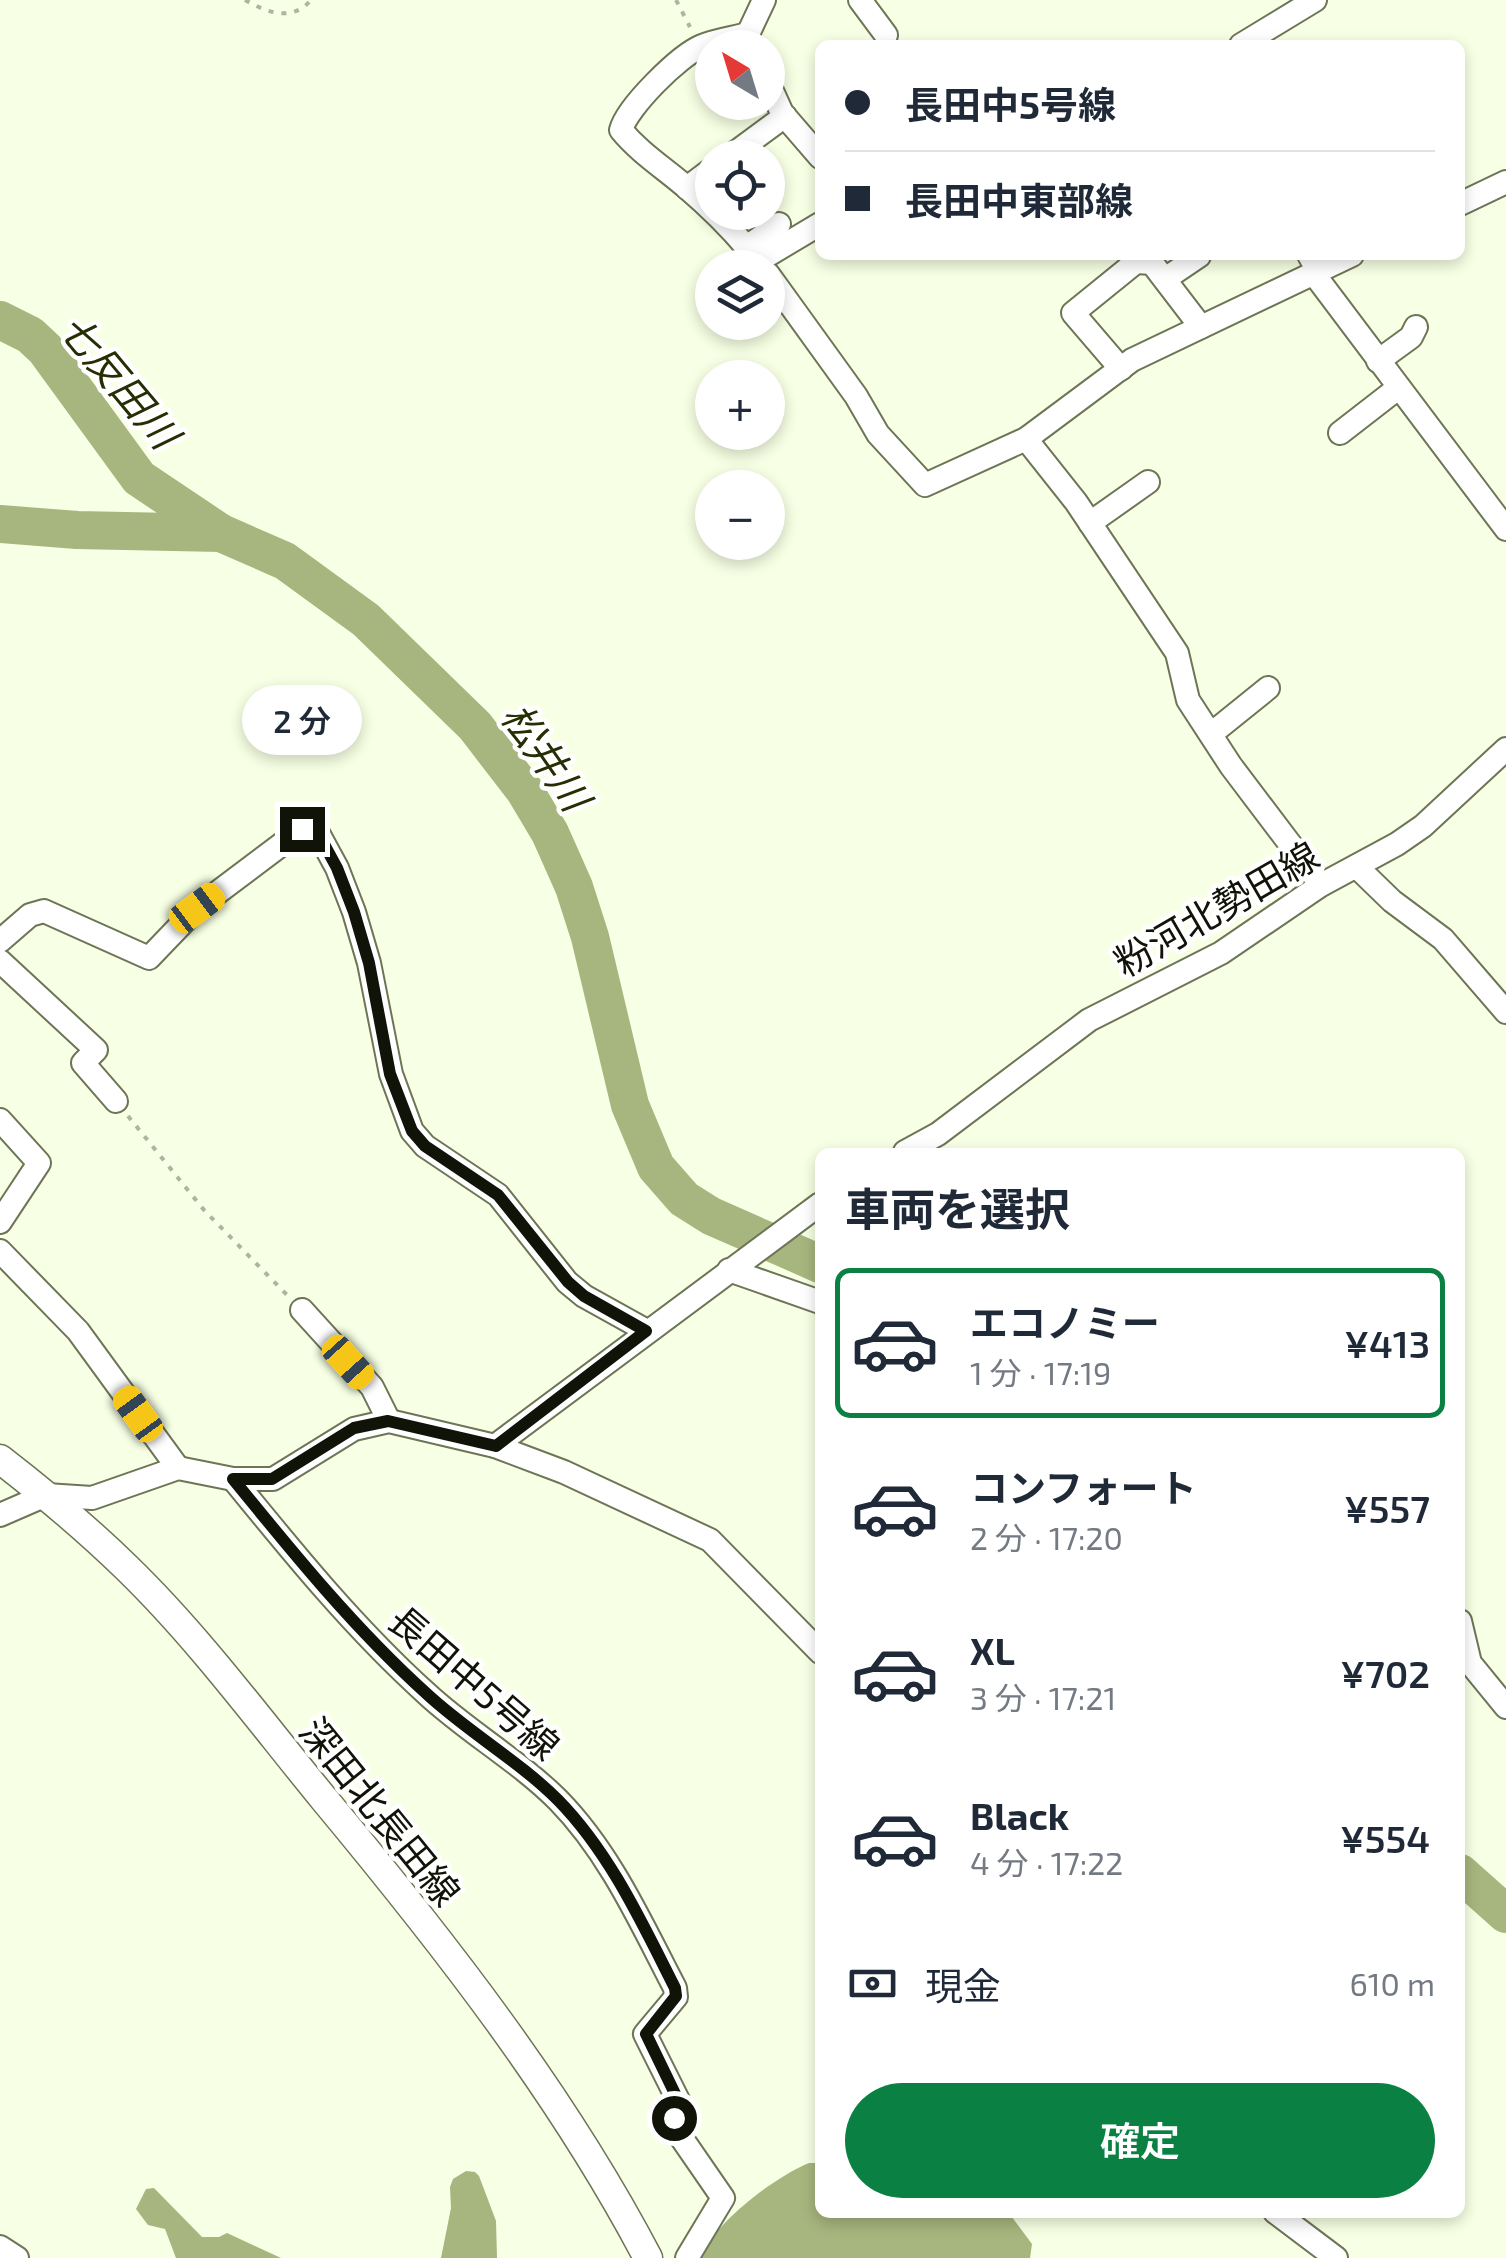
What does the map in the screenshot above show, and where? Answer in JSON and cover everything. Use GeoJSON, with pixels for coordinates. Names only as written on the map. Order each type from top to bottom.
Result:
{"type":"FeatureCollection","features":[{"type":"Feature","properties":{"kind":"street"},"geometry":{"type":"LineString","coordinates":[[754,30],[764,0]]}},
{"type":"Feature","properties":{"kind":"street"},"geometry":{"type":"LineString","coordinates":[[860,0],[886,35]]}},
{"type":"Feature","properties":{"kind":"street"},"geometry":{"type":"LineString","coordinates":[[1246,40],[1276,10],[1315,0]]}},
{"type":"Feature","properties":{"kind":"street"},"geometry":{"type":"LineString","coordinates":[[695,50],[625,116],[621,130],[638,150],[687,188],[747,250]]}},
{"type":"Feature","properties":{"kind":"street"},"geometry":{"type":"LineString","coordinates":[[785,116],[815,151]]}},
{"type":"Feature","properties":{"kind":"street"},"geometry":{"type":"LineString","coordinates":[[752,140],[780,120]]}},
{"type":"Feature","properties":{"kind":"street"},"geometry":{"type":"LineString","coordinates":[[687,188],[695,182]]}},
{"type":"Feature","properties":{"kind":"street"},"geometry":{"type":"LineString","coordinates":[[1465,202],[1506,182]]}},
{"type":"Feature","properties":{"kind":"street"},"geometry":{"type":"LineString","coordinates":[[778,250],[815,227]]}},
{"type":"Feature","properties":{"kind":"street"},"geometry":{"type":"LineString","coordinates":[[1120,369],[1073,313],[1131,260]]}},
{"type":"Feature","properties":{"kind":"street"},"geometry":{"type":"LineString","coordinates":[[1141,260],[1152,263],[1201,327]]}},
{"type":"Feature","properties":{"kind":"street"},"geometry":{"type":"LineString","coordinates":[[1165,279],[1193,260]]}},
{"type":"Feature","properties":{"kind":"street"},"geometry":{"type":"LineString","coordinates":[[785,298],[856,396],[878,434],[926,486],[1026,439],[1120,369],[1314,263],[1316,278],[1506,529]]}},
{"type":"Feature","properties":{"kind":"street"},"geometry":{"type":"LineString","coordinates":[[1378,361],[1411,337],[1416,327]]}},
{"type":"Feature","properties":{"kind":"street"},"geometry":{"type":"LineString","coordinates":[[1340,433],[1398,388]]}},
{"type":"Feature","properties":{"kind":"street"},"geometry":{"type":"LineString","coordinates":[[1026,439],[1090,523],[1177,654],[1188,700],[1320,885]]}},
{"type":"Feature","properties":{"kind":"street"},"geometry":{"type":"LineString","coordinates":[[1090,523],[1148,482]]}},
{"type":"Feature","properties":{"kind":"street"},"geometry":{"type":"LineString","coordinates":[[1211,734],[1268,688]]}},
{"type":"Feature","properties":{"kind":"street","name":"粉河北勢田線"},"geometry":{"type":"LineString","coordinates":[[912,1148],[938,1134],[1089,1020],[1221,954],[1320,885],[1358,868],[1423,826],[1506,749]]}},
{"type":"Feature","properties":{"kind":"street"},"geometry":{"type":"LineString","coordinates":[[0,941],[30,915],[44,912],[149,958],[197,908],[302,829],[311,828],[318,833],[337,868],[354,912],[369,963],[390,1074],[412,1131],[425,1146],[498,1195],[568,1282],[584,1296],[646,1331]]}},
{"type":"Feature","properties":{"kind":"street"},"geometry":{"type":"LineString","coordinates":[[1358,868],[1442,939],[1501,1000]]}},
{"type":"Feature","properties":{"kind":"street"},"geometry":{"type":"LineString","coordinates":[[0,961],[96,1050],[84,1063],[116,1101]]}},
{"type":"Feature","properties":{"kind":"street"},"geometry":{"type":"LineString","coordinates":[[0,1120],[39,1163],[0,1222]]}},
{"type":"Feature","properties":{"kind":"street"},"geometry":{"type":"LineString","coordinates":[[496,1446],[811,1210]]}},
{"type":"Feature","properties":{"kind":"street"},"geometry":{"type":"LineString","coordinates":[[0,1250],[78,1331],[178,1468]]}},
{"type":"Feature","properties":{"kind":"street"},"geometry":{"type":"LineString","coordinates":[[735,1266],[815,1300]]}},
{"type":"Feature","properties":{"kind":"street"},"geometry":{"type":"LineString","coordinates":[[302,1310],[372,1387],[388,1421]]}},
{"type":"Feature","properties":{"kind":"street"},"geometry":{"type":"LineString","coordinates":[[0,1515],[46,1495],[92,1498],[178,1468],[233,1479],[272,1479],[354,1428],[388,1421],[496,1446],[564,1472],[710,1540],[815,1647]]}},
{"type":"Feature","properties":{"kind":"street","name":"深田北長田線"},"geometry":{"type":"LineString","coordinates":[[0,1459],[127,1568],[181,1625],[376,1862],[456,1964],[582,2143],[648,2258]]}},
{"type":"Feature","properties":{"kind":"street","name":"長田中5号線"},"geometry":{"type":"LineString","coordinates":[[233,1479],[320,1586],[375,1644],[429,1696],[557,1800],[620,1883],[675,1988],[676,1996],[646,2034],[679,2102],[674,2126],[723,2198],[688,2258]]}},
{"type":"Feature","properties":{"kind":"street"},"geometry":{"type":"LineString","coordinates":[[1465,1642],[1470,1663],[1506,1707]]}},
{"type":"Feature","properties":{"kind":"street"},"geometry":{"type":"LineString","coordinates":[[1283,2218],[1336,2258]]}},
{"type":"Feature","properties":{"kind":"street"},"geometry":{"type":"LineString","coordinates":[[0,2247],[18,2258]]}},
{"type":"Feature","properties":{"kind":"path"},"geometry":{"type":"LineString","coordinates":[[245,0],[273,12],[292,14],[301,12],[311,0]]}},
{"type":"Feature","properties":{"kind":"path"},"geometry":{"type":"LineString","coordinates":[[676,0],[695,36]]}},
{"type":"Feature","properties":{"kind":"path"},"geometry":{"type":"LineString","coordinates":[[116,1101],[204,1210],[302,1310]]}},
{"type":"Feature","properties":{"kind":"shaded area"},"geometry":{"type":"Polygon","coordinates":[[[815,2163],[815,2218],[1013,2218],[1032,2244],[1030,2258],[699,2258],[732,2216],[779,2179],[815,2163]]]}},
{"type":"Feature","properties":{"kind":"shaded area"},"geometry":{"type":"Polygon","coordinates":[[[466,2171],[479,2176],[496,2221],[497,2258],[441,2258],[451,2208],[450,2187],[453,2179],[466,2171]]]}},
{"type":"Feature","properties":{"kind":"shaded area"},"geometry":{"type":"Polygon","coordinates":[[[154,2188],[202,2237],[227,2233],[281,2258],[176,2258],[165,2229],[148,2225],[136,2209],[146,2189],[154,2188]]]}},
{"type":"Feature","properties":{"kind":"waterway","name":"七反田川"},"geometry":{"type":"LineString","coordinates":[[0,320],[30,335],[45,349],[139,478],[221,533]]}},
{"type":"Feature","properties":{"kind":"waterway","name":"松井川"},"geometry":{"type":"LineString","coordinates":[[0,524],[221,533],[285,561],[366,620],[475,726],[525,791],[550,833],[574,887],[590,937],[630,1105],[656,1167],[684,1199],[711,1216],[815,1262]]}},
{"type":"Feature","properties":{"kind":"waterway","name":"松井川"},"geometry":{"type":"LineString","coordinates":[[1465,1877],[1506,1914]]}},
{"type":"Feature","properties":{"kind":"route"},"geometry":{"type":"LineString","coordinates":[[302,829],[311,828],[318,833],[354,912],[369,963],[390,1074],[412,1131],[425,1146],[498,1195],[568,1282],[584,1296],[646,1331],[496,1446],[388,1421],[354,1428],[272,1479],[233,1479],[320,1586],[375,1644],[429,1696],[557,1800],[620,1883],[675,1988],[676,1996],[646,2034],[679,2102],[674,2118]]}}]}
